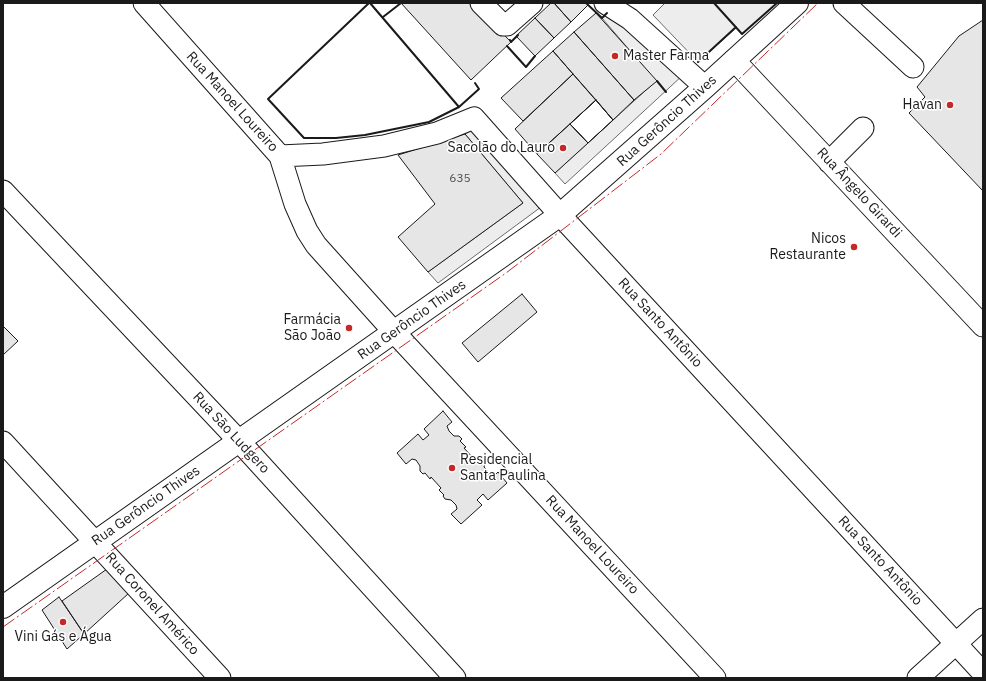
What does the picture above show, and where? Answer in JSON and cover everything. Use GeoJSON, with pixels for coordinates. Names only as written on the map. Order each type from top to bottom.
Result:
{"type":"FeatureCollection","features":[{"type":"Feature","properties":{"kind":"main road","name":"Rua Gerôncio Thives"},"geometry":{"type":"LineString","coordinates":[[3,607],[395,333],[560,215],[705,87],[797,3]]}},
{"type":"Feature","properties":{"kind":"street","name":"Rua Manoel Loureiro"},"geometry":{"type":"LineString","coordinates":[[144,3],[280,156],[295,204],[307,231],[316,244],[395,333],[714,678]]}},
{"type":"Feature","properties":{"kind":"street"},"geometry":{"type":"LineString","coordinates":[[482,3],[503,25],[507,25],[532,3]]}},
{"type":"Feature","properties":{"kind":"street"},"geometry":{"type":"LineString","coordinates":[[605,3],[630,19],[705,87]]}},
{"type":"Feature","properties":{"kind":"street"},"geometry":{"type":"LineString","coordinates":[[844,3],[913,67]]}},
{"type":"Feature","properties":{"kind":"street","name":"Rua Ângelo Girardi"},"geometry":{"type":"LineString","coordinates":[[734,60],[983,326]]}},
{"type":"Feature","properties":{"kind":"street","name":"Rua Santo Antônio"},"geometry":{"type":"LineString","coordinates":[[280,156],[323,154],[384,146],[437,133],[474,118],[560,215],[983,673]]}},
{"type":"Feature","properties":{"kind":"street"},"geometry":{"type":"LineString","coordinates":[[829,162],[863,128]]}},
{"type":"Feature","properties":{"kind":"street","name":"Rua São Ludgero"},"geometry":{"type":"LineString","coordinates":[[3,191],[239,441],[455,678]]}},
{"type":"Feature","properties":{"kind":"street","name":"Rua Coronel Américo"},"geometry":{"type":"LineString","coordinates":[[3,442],[220,678]]}},
{"type":"Feature","properties":{"kind":"street"},"geometry":{"type":"LineString","coordinates":[[918,678],[983,619]]}},
{"type":"Feature","properties":{"kind":"shaded area"},"geometry":{"type":"Polygon","coordinates":[[[665,3],[777,3],[742,34],[736,28],[698,62],[653,15],[665,3]]]}},
{"type":"Feature","properties":{"kind":"shaded area"},"geometry":{"type":"Polygon","coordinates":[[[615,5],[683,75],[565,184],[555,173],[656,81],[602,18],[615,5]]]}},
{"type":"Feature","properties":{"kind":"shaded area"},"geometry":{"type":"Polygon","coordinates":[[[474,129],[541,207],[438,283],[428,272],[523,203],[465,134],[474,129]]]}},
{"type":"Feature","properties":{"kind":"building"},"geometry":{"type":"Polygon","coordinates":[[[401,3],[473,3],[511,42],[471,80],[401,3]]]}},
{"type":"Feature","properties":{"kind":"building"},"geometry":{"type":"Polygon","coordinates":[[[551,3],[554,3],[571,22],[554,38],[535,18],[551,3]]]}},
{"type":"Feature","properties":{"kind":"building"},"geometry":{"type":"Polygon","coordinates":[[[554,3],[586,3],[588,5],[571,22],[554,3]]]}},
{"type":"Feature","properties":{"kind":"building","name":"Master Farma"},"geometry":{"type":"Polygon","coordinates":[[[596,13],[657,81],[634,100],[574,32],[596,13]]]}},
{"type":"Feature","properties":{"kind":"building"},"geometry":{"type":"Polygon","coordinates":[[[535,18],[554,38],[535,56],[516,36],[535,18]]]}},
{"type":"Feature","properties":{"kind":"building","name":"Havan"},"geometry":{"type":"Polygon","coordinates":[[[983,20],[983,191],[909,113],[925,97],[917,87],[959,36],[983,20]]]}},
{"type":"Feature","properties":{"kind":"building"},"geometry":{"type":"Polygon","coordinates":[[[574,32],[634,100],[613,120],[553,51],[574,32]]]}},
{"type":"Feature","properties":{"kind":"building"},"geometry":{"type":"Polygon","coordinates":[[[553,51],[573,74],[523,121],[501,98],[553,51]]]}},
{"type":"Feature","properties":{"kind":"building"},"geometry":{"type":"Polygon","coordinates":[[[573,74],[596,100],[537,154],[515,129],[573,74]]]}},
{"type":"Feature","properties":{"kind":"building"},"geometry":{"type":"Polygon","coordinates":[[[596,100],[613,120],[588,143],[570,124],[596,100]]]}},
{"type":"Feature","properties":{"kind":"building"},"geometry":{"type":"Polygon","coordinates":[[[596,100],[613,120],[588,143],[570,124],[596,100]]]}},
{"type":"Feature","properties":{"kind":"building","name":"Sacolão do Lauro"},"geometry":{"type":"Polygon","coordinates":[[[570,124],[588,143],[555,173],[537,154],[570,124]]]}},
{"type":"Feature","properties":{"kind":"building"},"geometry":{"type":"Polygon","coordinates":[[[465,134],[523,203],[428,272],[398,237],[435,204],[398,155],[465,134]]]}},
{"type":"Feature","properties":{"kind":"building"},"geometry":{"type":"Polygon","coordinates":[[[522,294],[537,312],[478,362],[462,343],[522,294]]]}},
{"type":"Feature","properties":{"kind":"building"},"geometry":{"type":"Polygon","coordinates":[[[3,326],[18,341],[3,355],[3,326]]]}},
{"type":"Feature","properties":{"kind":"building","name":"Residencial Santa Paulina"},"geometry":{"type":"Polygon","coordinates":[[[443,411],[452,422],[447,426],[449,431],[454,436],[459,436],[462,439],[460,441],[466,447],[464,448],[473,458],[475,457],[480,463],[482,461],[485,464],[485,470],[489,475],[493,477],[498,472],[507,483],[488,500],[483,494],[477,500],[482,505],[461,524],[451,514],[457,509],[456,505],[451,500],[445,499],[443,496],[444,495],[439,490],[441,488],[431,477],[430,479],[425,473],[423,474],[420,471],[420,466],[416,460],[412,459],[406,464],[397,453],[418,434],[423,440],[429,435],[424,429],[443,411]]]}},
{"type":"Feature","properties":{"kind":"building"},"geometry":{"type":"Polygon","coordinates":[[[107,569],[129,593],[84,634],[62,601],[107,569]]]}},
{"type":"Feature","properties":{"kind":"building","name":"Vini Gás e Água"},"geometry":{"type":"Polygon","coordinates":[[[59,597],[84,634],[67,649],[42,610],[59,597]]]}},
{"type":"Feature","properties":{"kind":"wall"},"geometry":{"type":"LineString","coordinates":[[369,3],[268,99],[304,138],[336,138],[365,135],[429,122],[459,107],[479,89],[475,83]]}},
{"type":"Feature","properties":{"kind":"wall"},"geometry":{"type":"LineString","coordinates":[[370,3],[459,107]]}},
{"type":"Feature","properties":{"kind":"wall"},"geometry":{"type":"LineString","coordinates":[[383,17],[401,3]]}},
{"type":"Feature","properties":{"kind":"wall"},"geometry":{"type":"LineString","coordinates":[[586,3],[602,18],[607,13]]}},
{"type":"Feature","properties":{"kind":"wall"},"geometry":{"type":"LineString","coordinates":[[714,3],[742,34],[777,3]]}},
{"type":"Feature","properties":{"kind":"wall"},"geometry":{"type":"LineString","coordinates":[[698,62],[736,27]]}},
{"type":"Feature","properties":{"kind":"wall"},"geometry":{"type":"LineString","coordinates":[[510,40],[511,42],[518,35]]}},
{"type":"Feature","properties":{"kind":"wall"},"geometry":{"type":"LineString","coordinates":[[507,46],[526,67],[535,56]]}},
{"type":"Feature","properties":{"kind":"wall"},"geometry":{"type":"LineString","coordinates":[[657,81],[666,92]]}},
{"type":"Feature","properties":{"kind":"power"},"geometry":{"type":"LineString","coordinates":[[3,627],[506,273],[661,154],[818,3]]}},
{"type":"Feature","properties":{"kind":"place","name":"Master Farma"},"geometry":{"type":"Point","coordinates":[615,56]}},
{"type":"Feature","properties":{"kind":"place","name":"Havan"},"geometry":{"type":"Point","coordinates":[950,105]}},
{"type":"Feature","properties":{"kind":"place","name":"Sacolão do Lauro"},"geometry":{"type":"Point","coordinates":[563,148]}},
{"type":"Feature","properties":{"kind":"place","name":"Nicos Restaurante"},"geometry":{"type":"Point","coordinates":[854,247]}},
{"type":"Feature","properties":{"kind":"place","name":"Farmácia São João"},"geometry":{"type":"Point","coordinates":[349,328]}},
{"type":"Feature","properties":{"kind":"place","name":"Residencial Santa Paulina"},"geometry":{"type":"Point","coordinates":[452,468]}},
{"type":"Feature","properties":{"kind":"place","name":"Vini Gás e Água"},"geometry":{"type":"Point","coordinates":[63,622]}}]}
